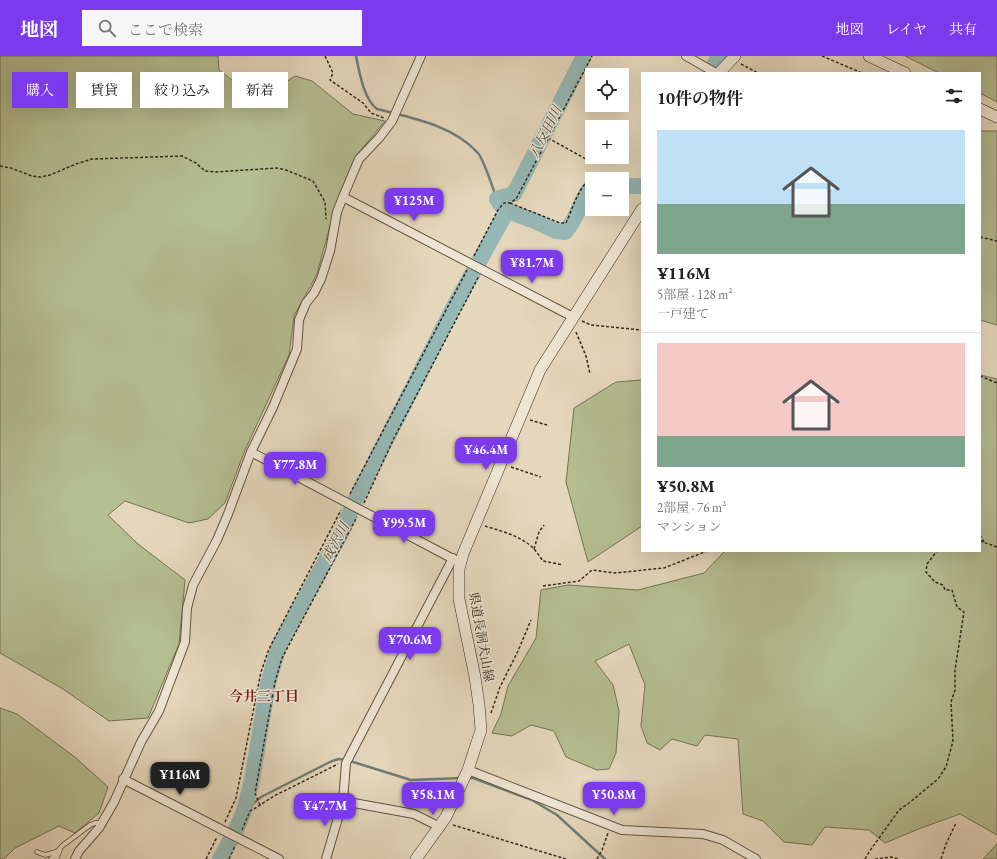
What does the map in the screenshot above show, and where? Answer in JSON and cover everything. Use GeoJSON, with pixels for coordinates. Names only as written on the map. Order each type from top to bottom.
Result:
{"type":"FeatureCollection","features":[{"type":"Feature","properties":{"kind":"main road"},"geometry":{"type":"LineString","coordinates":[[869,56],[903,72]]}},
{"type":"Feature","properties":{"kind":"main road"},"geometry":{"type":"LineString","coordinates":[[718,72],[734,58]]}},
{"type":"Feature","properties":{"kind":"main road"},"geometry":{"type":"LineString","coordinates":[[981,109],[997,117]]}},
{"type":"Feature","properties":{"kind":"main road","name":"県道長洞犬山線"},"geometry":{"type":"LineString","coordinates":[[416,859],[441,824],[463,782],[481,727],[475,677],[459,599],[459,577],[456,560],[501,464],[540,370],[641,211]]}},
{"type":"Feature","properties":{"kind":"street"},"geometry":{"type":"LineString","coordinates":[[74,859],[102,823],[114,802],[123,779],[141,742],[159,711],[185,642],[187,608],[193,585],[217,540],[251,452],[273,407],[297,349],[299,320],[306,303],[314,293],[321,279],[330,251],[338,212],[343,197],[359,158],[379,138],[392,121],[421,56]]}},
{"type":"Feature","properties":{"kind":"street"},"geometry":{"type":"LineString","coordinates":[[686,56],[715,72]]}},
{"type":"Feature","properties":{"kind":"street"},"geometry":{"type":"LineString","coordinates":[[343,197],[477,266],[571,321]]}},
{"type":"Feature","properties":{"kind":"street"},"geometry":{"type":"LineString","coordinates":[[251,452],[360,508],[456,560],[346,763],[343,801],[326,859]]}},
{"type":"Feature","properties":{"kind":"street"},"geometry":{"type":"LineString","coordinates":[[468,770],[610,826],[628,831],[704,834],[723,840],[756,859]]}},
{"type":"Feature","properties":{"kind":"street"},"geometry":{"type":"LineString","coordinates":[[123,779],[279,859]]}},
{"type":"Feature","properties":{"kind":"street"},"geometry":{"type":"LineString","coordinates":[[343,801],[414,814],[441,824]]}},
{"type":"Feature","properties":{"kind":"lane"},"geometry":{"type":"LineString","coordinates":[[51,859],[62,846],[90,825],[102,823]]}},
{"type":"Feature","properties":{"kind":"lane"},"geometry":{"type":"LineString","coordinates":[[56,859],[62,846]]}},
{"type":"Feature","properties":{"kind":"lane"},"geometry":{"type":"LineString","coordinates":[[37,852],[44,855],[57,852]]}},
{"type":"Feature","properties":{"kind":"path"},"geometry":{"type":"LineString","coordinates":[[325,56],[333,73],[330,80],[363,103],[371,113],[392,121]]}},
{"type":"Feature","properties":{"kind":"path"},"geometry":{"type":"LineString","coordinates":[[510,203],[516,199],[592,56]]}},
{"type":"Feature","properties":{"kind":"path"},"geometry":{"type":"LineString","coordinates":[[822,56],[860,72]]}},
{"type":"Feature","properties":{"kind":"path"},"geometry":{"type":"LineString","coordinates":[[734,58],[756,72]]}},
{"type":"Feature","properties":{"kind":"path"},"geometry":{"type":"LineString","coordinates":[[548,138],[585,158]]}},
{"type":"Feature","properties":{"kind":"path"},"geometry":{"type":"LineString","coordinates":[[0,166],[11,168],[32,176],[41,177],[92,159],[182,156],[196,163],[205,171],[215,172],[277,168],[313,181],[324,202],[327,224]]}},
{"type":"Feature","properties":{"kind":"path"},"geometry":{"type":"LineString","coordinates":[[260,805],[255,795],[275,682],[282,658],[360,508],[477,266],[498,210],[504,203],[510,203],[560,224],[566,223],[585,186]]}},
{"type":"Feature","properties":{"kind":"path"},"geometry":{"type":"LineString","coordinates":[[981,237],[997,241]]}},
{"type":"Feature","properties":{"kind":"path"},"geometry":{"type":"LineString","coordinates":[[206,859],[223,830],[236,798],[261,672],[269,649],[347,502],[477,266]]}},
{"type":"Feature","properties":{"kind":"path"},"geometry":{"type":"LineString","coordinates":[[571,321],[591,325],[641,330]]}},
{"type":"Feature","properties":{"kind":"path"},"geometry":{"type":"LineString","coordinates":[[571,321],[586,356],[590,374]]}},
{"type":"Feature","properties":{"kind":"path"},"geometry":{"type":"LineString","coordinates":[[981,376],[997,383]]}},
{"type":"Feature","properties":{"kind":"path"},"geometry":{"type":"LineString","coordinates":[[521,417],[547,425]]}},
{"type":"Feature","properties":{"kind":"path"},"geometry":{"type":"LineString","coordinates":[[501,464],[541,477]]}},
{"type":"Feature","properties":{"kind":"path"},"geometry":{"type":"LineString","coordinates":[[475,522],[507,533],[524,541],[534,549],[543,561],[563,565]]}},
{"type":"Feature","properties":{"kind":"path"},"geometry":{"type":"LineString","coordinates":[[534,549],[539,532],[544,525]]}},
{"type":"Feature","properties":{"kind":"path"},"geometry":{"type":"LineString","coordinates":[[981,537],[984,542]]}},
{"type":"Feature","properties":{"kind":"path"},"geometry":{"type":"LineString","coordinates":[[981,540],[997,547]]}},
{"type":"Feature","properties":{"kind":"path"},"geometry":{"type":"LineString","coordinates":[[543,586],[579,581],[592,570],[614,573],[664,568],[704,552]]}},
{"type":"Feature","properties":{"kind":"path"},"geometry":{"type":"LineString","coordinates":[[865,859],[899,810],[938,779],[946,767],[953,741],[951,702],[955,690],[955,670],[964,612],[957,607],[952,590],[945,590],[944,585],[935,582],[926,572],[927,564],[936,552]]}},
{"type":"Feature","properties":{"kind":"path"},"geometry":{"type":"LineString","coordinates":[[489,717],[500,687],[518,652],[530,620]]}},
{"type":"Feature","properties":{"kind":"path"},"geometry":{"type":"LineString","coordinates":[[229,859],[250,811],[274,796],[334,765],[346,763]]}},
{"type":"Feature","properties":{"kind":"path"},"geometry":{"type":"LineString","coordinates":[[941,859],[956,823]]}},
{"type":"Feature","properties":{"kind":"path"},"geometry":{"type":"LineString","coordinates":[[441,824],[566,859]]}},
{"type":"Feature","properties":{"kind":"path"},"geometry":{"type":"LineString","coordinates":[[597,858],[602,850],[610,826]]}},
{"type":"Feature","properties":{"kind":"path"},"geometry":{"type":"LineString","coordinates":[[875,859],[899,859]]}},
{"type":"Feature","properties":{"kind":"green space"},"geometry":{"type":"Polygon","coordinates":[[[0,56],[218,56],[219,70],[222,72],[140,72],[140,108],[224,108],[224,74],[232,80],[232,108],[288,108],[288,81],[295,76],[312,81],[353,114],[385,121],[356,156],[334,211],[317,274],[294,316],[289,355],[245,450],[225,503],[208,519],[189,523],[125,501],[108,515],[138,544],[185,580],[179,644],[148,718],[109,721],[63,689],[0,653],[0,56]]]}},
{"type":"Feature","properties":{"kind":"green space"},"geometry":{"type":"Polygon","coordinates":[[[905,56],[997,56],[997,102],[981,94],[981,72],[937,72],[905,56]]]}},
{"type":"Feature","properties":{"kind":"green space"},"geometry":{"type":"Polygon","coordinates":[[[981,131],[997,131],[997,325],[981,320],[981,131]]]}},
{"type":"Feature","properties":{"kind":"green space"},"geometry":{"type":"Polygon","coordinates":[[[981,375],[997,379],[997,835],[960,814],[885,843],[869,830],[825,827],[812,845],[784,842],[763,821],[743,814],[738,739],[705,735],[697,746],[672,739],[660,750],[647,743],[641,726],[645,685],[629,644],[595,661],[613,685],[619,711],[616,753],[609,769],[597,770],[566,757],[554,731],[531,725],[512,736],[492,733],[501,714],[508,686],[536,638],[541,590],[568,585],[638,590],[704,573],[724,552],[981,552],[981,375]]]}},
{"type":"Feature","properties":{"kind":"green space"},"geometry":{"type":"Polygon","coordinates":[[[641,380],[641,527],[588,562],[566,482],[574,408],[616,382],[641,380]]]}},
{"type":"Feature","properties":{"kind":"green space"},"geometry":{"type":"Polygon","coordinates":[[[0,708],[17,714],[76,758],[108,787],[99,813],[75,833],[59,826],[15,848],[4,859],[0,859],[0,708]]]}},
{"type":"Feature","properties":{"kind":"green space"},"geometry":{"type":"Polygon","coordinates":[[[997,844],[997,859],[983,859],[997,844]]]}},
{"type":"Feature","properties":{"kind":"waterway"},"geometry":{"type":"LineString","coordinates":[[356,56],[365,92],[372,105],[377,109],[418,119],[444,129],[468,143],[478,153],[486,168],[497,199]]}},
{"type":"Feature","properties":{"kind":"waterway","name":"八反田川"},"geometry":{"type":"LineString","coordinates":[[497,199],[514,194],[584,56]]}},
{"type":"Feature","properties":{"kind":"waterway"},"geometry":{"type":"LineString","coordinates":[[711,72],[719,56]]}},
{"type":"Feature","properties":{"kind":"waterway"},"geometry":{"type":"LineString","coordinates":[[629,186],[641,186]]}},
{"type":"Feature","properties":{"kind":"waterway"},"geometry":{"type":"LineString","coordinates":[[500,204],[507,211],[535,221],[556,231],[565,232],[573,221],[585,197]]}},
{"type":"Feature","properties":{"kind":"waterway","name":"成沢川"},"geometry":{"type":"LineString","coordinates":[[220,859],[236,830],[244,811],[252,780],[268,684],[279,646],[342,531],[355,501],[451,312],[507,211],[497,199]]}},
{"type":"Feature","properties":{"kind":"waterway"},"geometry":{"type":"LineString","coordinates":[[244,811],[261,797],[332,761],[339,759],[345,760]]}},
{"type":"Feature","properties":{"kind":"waterway"},"geometry":{"type":"LineString","coordinates":[[350,761],[411,780],[461,778]]}},
{"type":"Feature","properties":{"kind":"waterway"},"geometry":{"type":"LineString","coordinates":[[468,778],[473,778],[532,800],[557,815],[605,859]]}},
{"type":"Feature","properties":{"kind":"district","name":"今井三丁目"},"geometry":{"type":"Point","coordinates":[264,696]}}]}
